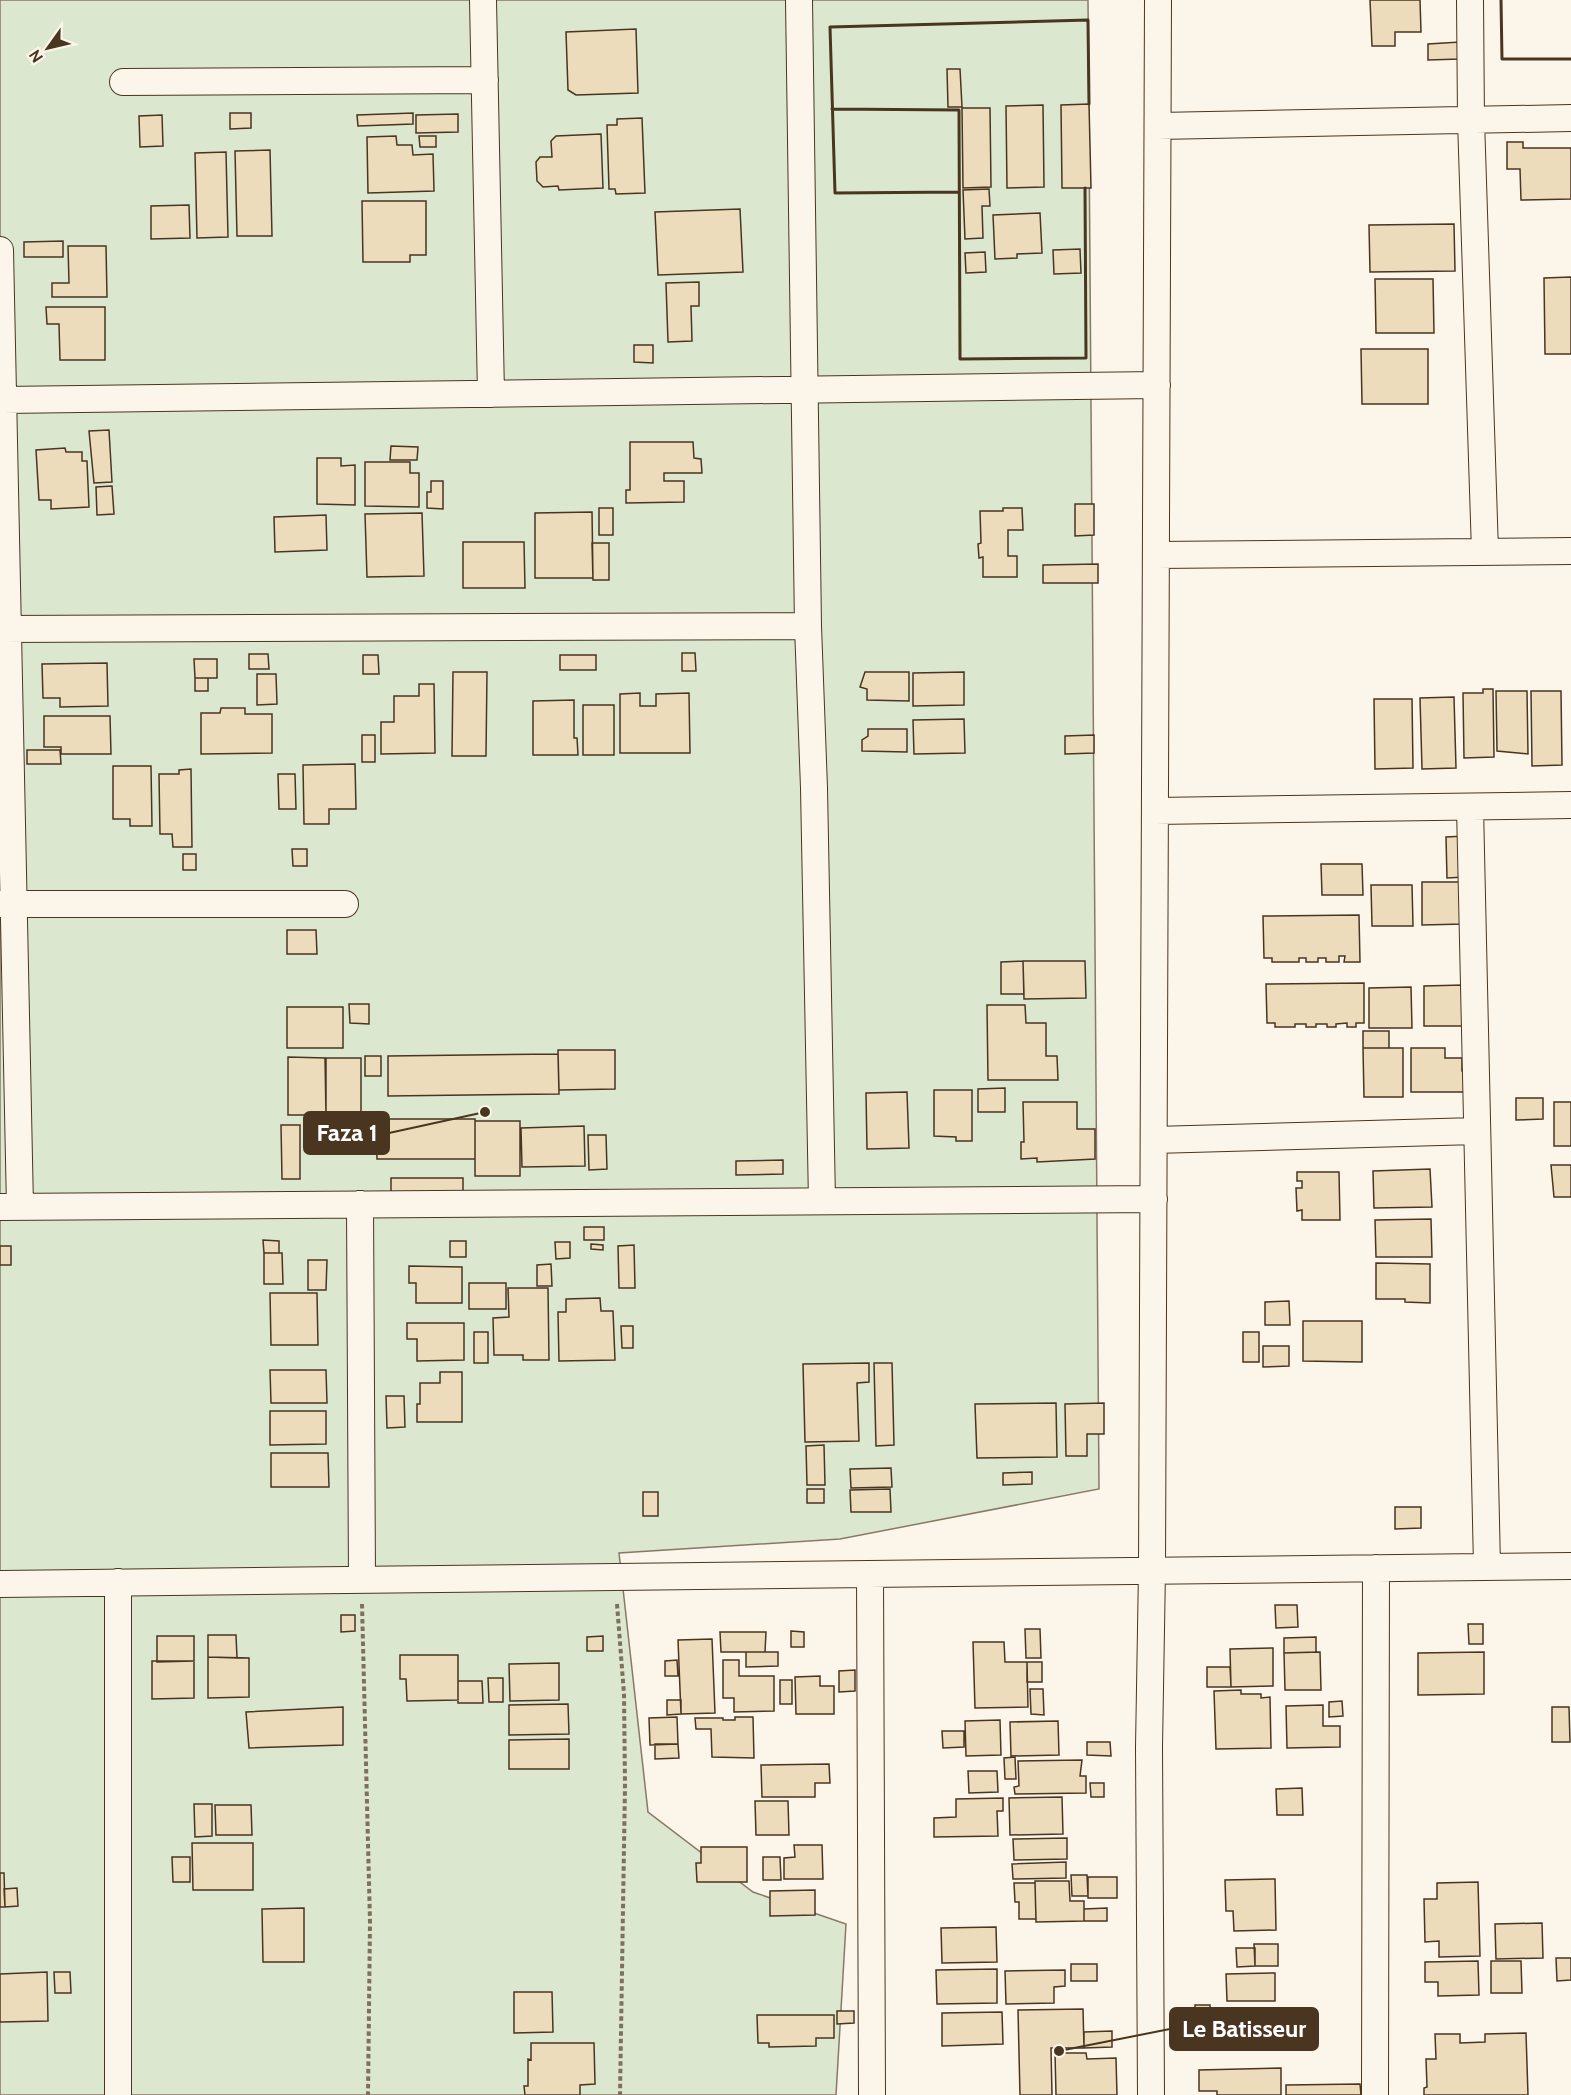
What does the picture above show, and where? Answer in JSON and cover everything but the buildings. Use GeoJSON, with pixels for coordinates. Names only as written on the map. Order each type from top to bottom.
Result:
{"type":"FeatureCollection","features":[{"type":"Feature","properties":{"kind":"street"},"geometry":{"type":"LineString","coordinates":[[483,0],[491,394]]}},
{"type":"Feature","properties":{"kind":"street"},"geometry":{"type":"LineString","coordinates":[[799,0],[808,627],[814,788],[822,1201]]}},
{"type":"Feature","properties":{"kind":"street"},"geometry":{"type":"LineString","coordinates":[[1151,2095],[1149,1770],[1154,1199],[1158,0]]}},
{"type":"Feature","properties":{"kind":"street"},"geometry":{"type":"LineString","coordinates":[[1470,0],[1471,120],[1485,552]]}},
{"type":"Feature","properties":{"kind":"street"},"geometry":{"type":"LineString","coordinates":[[123,82],[484,80]]}},
{"type":"Feature","properties":{"kind":"street"},"geometry":{"type":"LineString","coordinates":[[1158,126],[1571,118]]}},
{"type":"Feature","properties":{"kind":"street"},"geometry":{"type":"LineString","coordinates":[[0,250],[10,1207],[1154,1199]]}},
{"type":"Feature","properties":{"kind":"street"},"geometry":{"type":"LineString","coordinates":[[3,400],[1157,385]]}},
{"type":"Feature","properties":{"kind":"street"},"geometry":{"type":"LineString","coordinates":[[1156,555],[1571,551]]}},
{"type":"Feature","properties":{"kind":"street"},"geometry":{"type":"LineString","coordinates":[[4,629],[808,627]]}},
{"type":"Feature","properties":{"kind":"street"},"geometry":{"type":"LineString","coordinates":[[1155,811],[1571,805]]}},
{"type":"Feature","properties":{"kind":"street"},"geometry":{"type":"LineString","coordinates":[[1470,807],[1487,1566]]}},
{"type":"Feature","properties":{"kind":"street"},"geometry":{"type":"LineString","coordinates":[[7,904],[345,904]]}},
{"type":"Feature","properties":{"kind":"street"},"geometry":{"type":"LineString","coordinates":[[1154,1140],[1476,1131]]}},
{"type":"Feature","properties":{"kind":"street"},"geometry":{"type":"LineString","coordinates":[[360,1204],[362,1580]]}},
{"type":"Feature","properties":{"kind":"street"},"geometry":{"type":"LineString","coordinates":[[0,1584],[1571,1566]]}},
{"type":"Feature","properties":{"kind":"street"},"geometry":{"type":"LineString","coordinates":[[1375,2095],[1376,1568]]}},
{"type":"Feature","properties":{"kind":"street"},"geometry":{"type":"LineString","coordinates":[[870,1574],[872,2095]]}},
{"type":"Feature","properties":{"kind":"street"},"geometry":{"type":"LineString","coordinates":[[118,1582],[118,2095]]}},
{"type":"Feature","properties":{"kind":"path"},"geometry":{"type":"LineString","coordinates":[[615,1577],[624,1694],[624,1876],[620,2095]]}},
{"type":"Feature","properties":{"kind":"path"},"geometry":{"type":"LineString","coordinates":[[362,1580],[370,1922],[368,2095]]}},
{"type":"Feature","properties":{"kind":"green space"},"geometry":{"type":"Polygon","coordinates":[[[0,0],[1088,0],[1099,1489],[840,1539],[619,1553],[648,1812],[753,1892],[846,1924],[836,2095],[0,2095],[0,0]]]}},
{"type":"Feature","properties":{"kind":"wall"},"geometry":{"type":"LineString","coordinates":[[1501,0],[1502,59],[1571,59]]}},
{"type":"Feature","properties":{"kind":"wall"},"geometry":{"type":"LineString","coordinates":[[959,192],[835,193],[830,27],[1088,20],[1089,104]]}},
{"type":"Feature","properties":{"kind":"wall"},"geometry":{"type":"LineString","coordinates":[[832,109],[959,110],[960,359],[1086,358],[1085,188]]}},
{"type":"Feature","properties":{"kind":"place","name":"Faza 1"},"geometry":{"type":"Point","coordinates":[485,1112]}},
{"type":"Feature","properties":{"kind":"place","name":"Le Batisseur"},"geometry":{"type":"Point","coordinates":[1059,2051]}}]}
